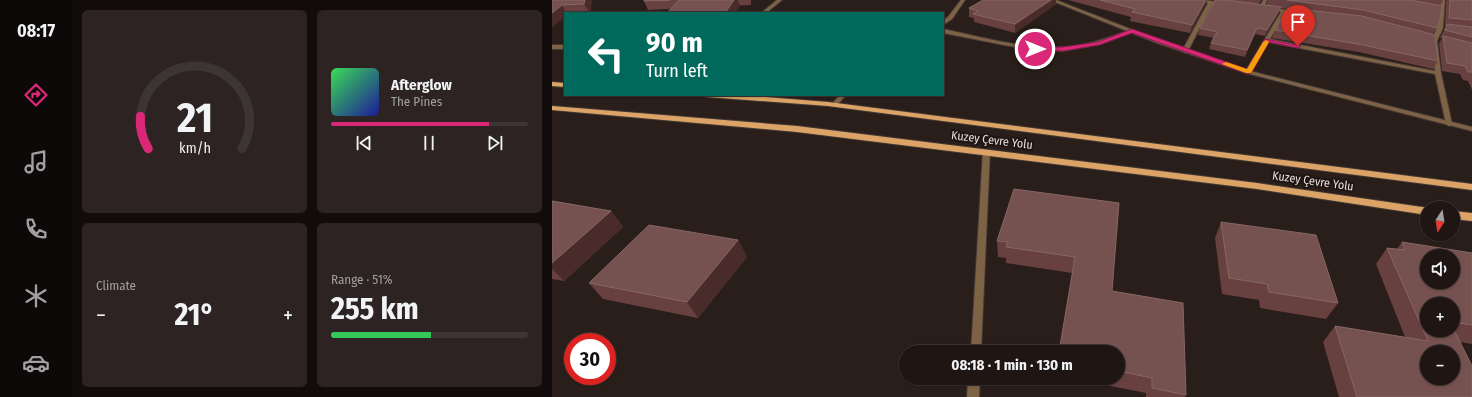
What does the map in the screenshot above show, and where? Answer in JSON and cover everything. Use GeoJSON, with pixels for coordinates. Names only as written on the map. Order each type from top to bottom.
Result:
{"type":"FeatureCollection","features":[{"type":"Feature","properties":{"kind":"main road"},"geometry":{"type":"LineString","coordinates":[[552,84],[564,84]]}},
{"type":"Feature","properties":{"kind":"main road","name":"Kuzey Çevre Yolu"},"geometry":{"type":"LineString","coordinates":[[720,96],[834,105],[1472,187]]}},
{"type":"Feature","properties":{"kind":"main road","name":"Kuzey Çevre Yolu"},"geometry":{"type":"LineString","coordinates":[[552,108],[797,129],[1257,186],[1420,210]]}},
{"type":"Feature","properties":{"kind":"main road"},"geometry":{"type":"LineString","coordinates":[[1460,216],[1472,217]]}},
{"type":"Feature","properties":{"kind":"street"},"geometry":{"type":"LineString","coordinates":[[764,12],[780,0]]}},
{"type":"Feature","properties":{"kind":"street"},"geometry":{"type":"LineString","coordinates":[[944,23],[950,18],[963,0]]}},
{"type":"Feature","properties":{"kind":"street"},"geometry":{"type":"LineString","coordinates":[[1052,0],[1185,51],[1248,72],[1472,129]]}},
{"type":"Feature","properties":{"kind":"street"},"geometry":{"type":"LineString","coordinates":[[1197,0],[1233,5]]}},
{"type":"Feature","properties":{"kind":"street"},"geometry":{"type":"LineString","coordinates":[[1261,8],[1265,0]]}},
{"type":"Feature","properties":{"kind":"street"},"geometry":{"type":"LineString","coordinates":[[1443,0],[1443,28],[1434,41],[1438,73],[1449,124]]}},
{"type":"Feature","properties":{"kind":"street"},"geometry":{"type":"LineString","coordinates":[[1185,51],[1211,2]]}},
{"type":"Feature","properties":{"kind":"street"},"geometry":{"type":"LineString","coordinates":[[1254,7],[1299,13]]}},
{"type":"Feature","properties":{"kind":"street"},"geometry":{"type":"LineString","coordinates":[[1248,72],[1284,10]]}},
{"type":"Feature","properties":{"kind":"street"},"geometry":{"type":"LineString","coordinates":[[1435,11],[1443,12]]}},
{"type":"Feature","properties":{"kind":"street"},"geometry":{"type":"LineString","coordinates":[[944,31],[1035,49],[1063,49],[1099,43],[1132,31]]}},
{"type":"Feature","properties":{"kind":"street"},"geometry":{"type":"LineString","coordinates":[[1427,39],[1442,42]]}},
{"type":"Feature","properties":{"kind":"street"},"geometry":{"type":"LineString","coordinates":[[1267,40],[1438,73]]}},
{"type":"Feature","properties":{"kind":"street"},"geometry":{"type":"LineString","coordinates":[[552,47],[564,47]]}},
{"type":"Feature","properties":{"kind":"street"},"geometry":{"type":"LineString","coordinates":[[834,105],[842,96]]}},
{"type":"Feature","properties":{"kind":"street"},"geometry":{"type":"LineString","coordinates":[[976,345],[986,152]]}},
{"type":"Feature","properties":{"kind":"street"},"geometry":{"type":"LineString","coordinates":[[973,397],[974,385]]}},
{"type":"Feature","properties":{"kind":"building"},"geometry":{"type":"Polygon","coordinates":[[[552,0],[585,0],[584,4],[562,5],[552,13],[552,0]]]}},
{"type":"Feature","properties":{"kind":"building"},"geometry":{"type":"Polygon","coordinates":[[[644,0],[670,0],[644,1],[644,0]]]}},
{"type":"Feature","properties":{"kind":"building"},"geometry":{"type":"Polygon","coordinates":[[[679,0],[734,0],[726,12],[668,12],[679,0]]]}},
{"type":"Feature","properties":{"kind":"building"},"geometry":{"type":"Polygon","coordinates":[[[983,0],[1051,0],[1015,24],[973,14],[978,11],[969,8],[983,0]]]}},
{"type":"Feature","properties":{"kind":"building"},"geometry":{"type":"Polygon","coordinates":[[[1100,0],[1206,0],[1192,25],[1132,12],[1135,9],[1100,0]]]}},
{"type":"Feature","properties":{"kind":"building"},"geometry":{"type":"Polygon","coordinates":[[[1215,0],[1281,7],[1267,30],[1257,28],[1247,50],[1211,43],[1217,32],[1200,28],[1215,0]]]}},
{"type":"Feature","properties":{"kind":"building"},"geometry":{"type":"Polygon","coordinates":[[[1287,0],[1410,0],[1442,6],[1437,28],[1363,10],[1287,0]]]}},
{"type":"Feature","properties":{"kind":"building"},"geometry":{"type":"Polygon","coordinates":[[[1450,0],[1472,0],[1472,20],[1449,18],[1450,0]]]}},
{"type":"Feature","properties":{"kind":"building"},"geometry":{"type":"Polygon","coordinates":[[[1288,8],[1362,16],[1435,35],[1438,61],[1363,45],[1275,30],[1288,8]]]}},
{"type":"Feature","properties":{"kind":"building"},"geometry":{"type":"Polygon","coordinates":[[[1447,24],[1472,27],[1472,37],[1445,30],[1447,24]]]}},
{"type":"Feature","properties":{"kind":"building"},"geometry":{"type":"Polygon","coordinates":[[[1443,36],[1472,43],[1472,72],[1468,72],[1465,66],[1447,63],[1443,36]]]}},
{"type":"Feature","properties":{"kind":"building"},"geometry":{"type":"Polygon","coordinates":[[[1014,189],[1119,203],[1112,291],[1183,303],[1186,395],[1152,388],[1152,378],[1125,372],[1125,345],[1060,345],[1075,257],[1006,247],[1008,242],[997,241],[1014,189]]]}},
{"type":"Feature","properties":{"kind":"building"},"geometry":{"type":"Polygon","coordinates":[[[552,201],[611,211],[552,263],[552,201]]]}},
{"type":"Feature","properties":{"kind":"building"},"geometry":{"type":"Polygon","coordinates":[[[1221,222],[1316,235],[1338,303],[1269,292],[1267,284],[1229,278],[1221,222]]]}},
{"type":"Feature","properties":{"kind":"building"},"geometry":{"type":"Polygon","coordinates":[[[649,225],[738,240],[687,302],[589,283],[649,225]]]}},
{"type":"Feature","properties":{"kind":"building"},"geometry":{"type":"Polygon","coordinates":[[[1402,242],[1447,249],[1420,249],[1420,289],[1460,289],[1460,251],[1472,253],[1472,325],[1460,323],[1460,297],[1420,297],[1420,323],[1387,248],[1405,250],[1402,242]]]}},
{"type":"Feature","properties":{"kind":"building"},"geometry":{"type":"Polygon","coordinates":[[[1335,326],[1428,341],[1426,337],[1458,337],[1472,366],[1472,397],[1357,397],[1335,326]]]}},
{"type":"Feature","properties":{"kind":"slow traffic"},"geometry":{"type":"LineString","coordinates":[[1226,64],[1248,72],[1266,42]]}},
{"type":"Feature","properties":{"kind":"route"},"geometry":{"type":"LineString","coordinates":[[1035,49],[1063,49],[1099,43],[1132,31],[1158,42],[1248,72],[1267,40],[1298,46]]}}]}
